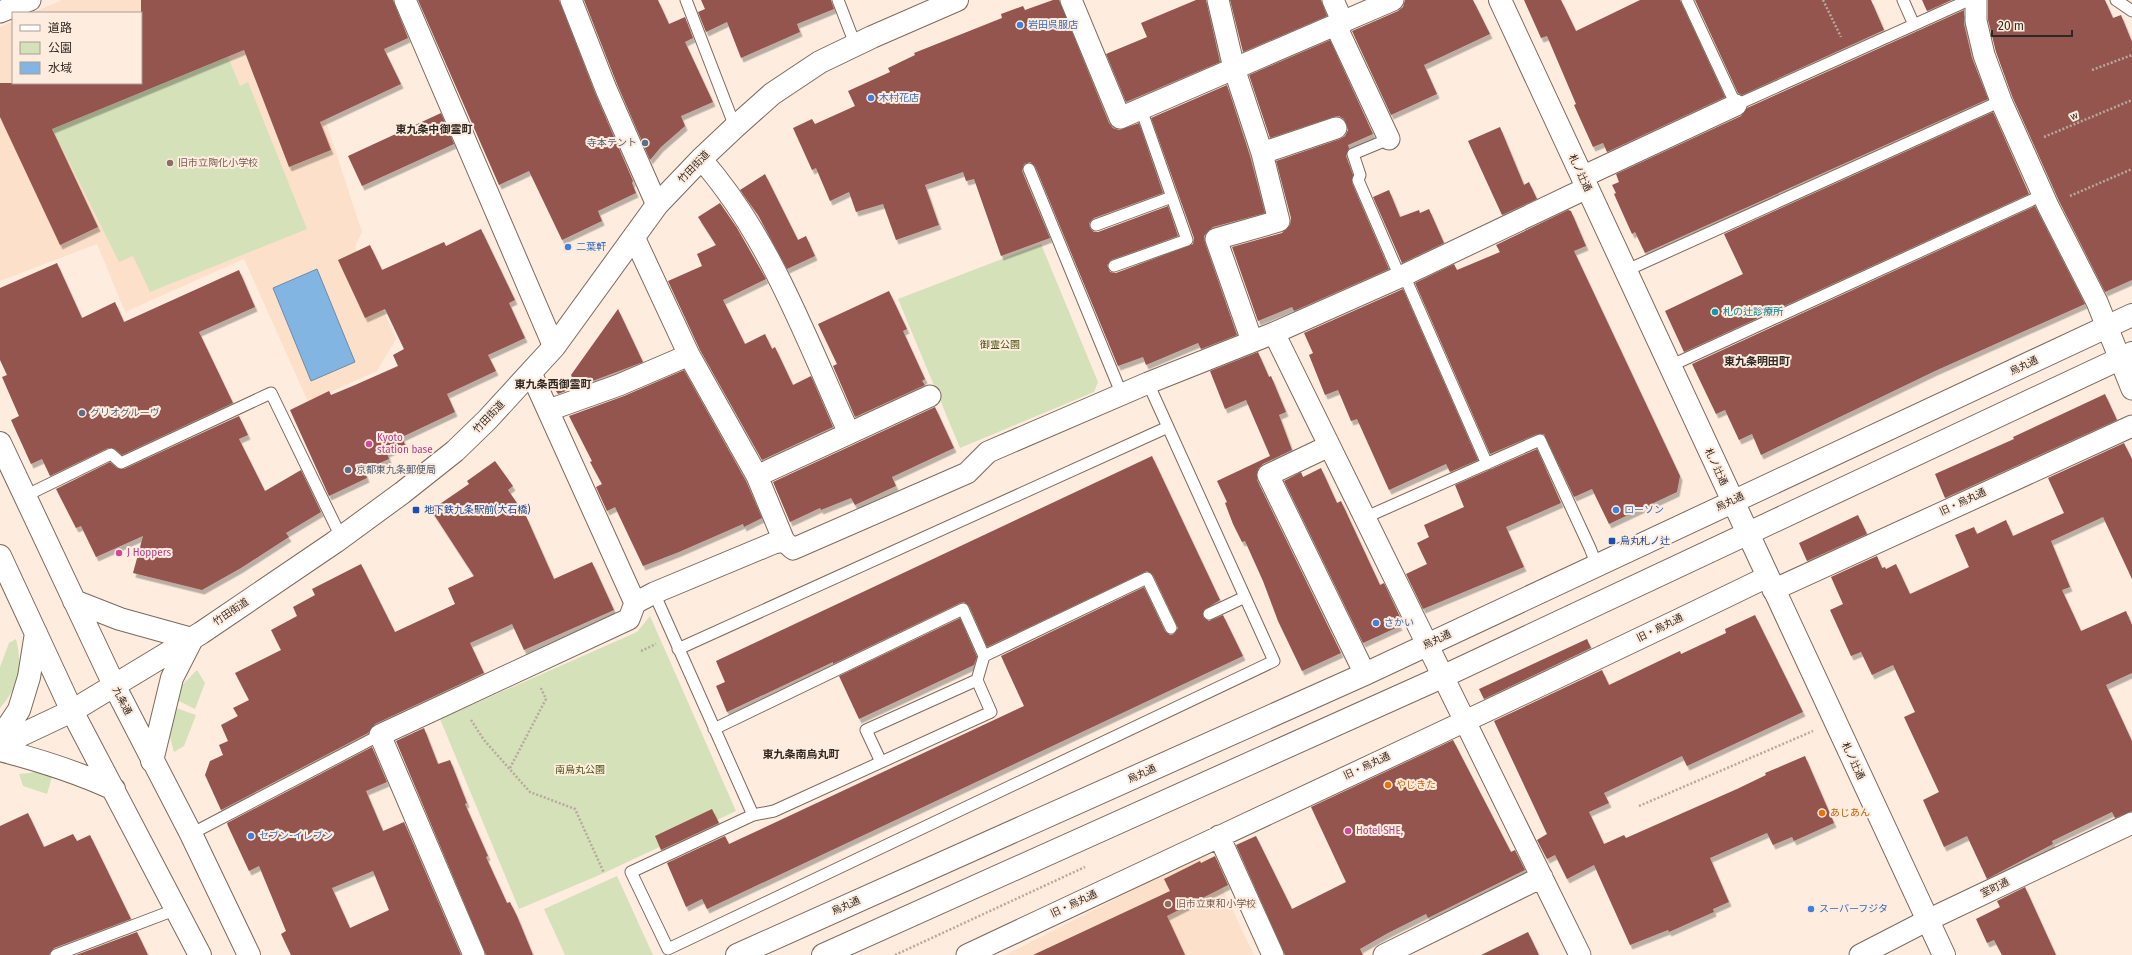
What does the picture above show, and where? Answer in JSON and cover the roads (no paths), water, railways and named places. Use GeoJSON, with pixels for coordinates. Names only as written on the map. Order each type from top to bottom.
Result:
{"type":"FeatureCollection","features":[{"type":"Feature","properties":{"kind":"street"},"geometry":{"type":"LineString","coordinates":[[0,12],[30,0]]}},
{"type":"Feature","properties":{"kind":"street"},"geometry":{"type":"LineString","coordinates":[[405,0],[554,347]]}},
{"type":"Feature","properties":{"kind":"street"},"geometry":{"type":"LineString","coordinates":[[571,0],[606,89],[657,205]]}},
{"type":"Feature","properties":{"kind":"street","name":"竹田街道"},"geometry":{"type":"LineString","coordinates":[[0,745],[72,711],[192,639],[380,510],[455,451],[487,420],[554,347],[657,205],[701,159],[772,94],[820,62],[855,44],[957,0]]}},
{"type":"Feature","properties":{"kind":"street"},"geometry":{"type":"LineString","coordinates":[[1071,0],[1120,118],[1234,68],[1339,25],[1393,0]]}},
{"type":"Feature","properties":{"kind":"street"},"geometry":{"type":"LineString","coordinates":[[1218,0],[1234,68],[1262,153],[1279,221],[1216,239],[1252,341]]}},
{"type":"Feature","properties":{"kind":"street"},"geometry":{"type":"LineString","coordinates":[[1333,0],[1339,25],[1389,139]]}},
{"type":"Feature","properties":{"kind":"street","name":"札ノ辻通"},"geometry":{"type":"LineString","coordinates":[[1500,0],[1747,535],[1944,955]]}},
{"type":"Feature","properties":{"kind":"street"},"geometry":{"type":"LineString","coordinates":[[1976,0],[1976,21],[1984,55],[2001,101],[2045,201],[2097,302],[2107,327],[2126,356],[2132,389]]}},
{"type":"Feature","properties":{"kind":"street"},"geometry":{"type":"LineString","coordinates":[[634,237],[689,355],[757,476],[784,541],[793,549],[967,472],[988,452],[1148,383],[1274,333],[1402,276],[1736,105]]}},
{"type":"Feature","properties":{"kind":"street"},"geometry":{"type":"LineString","coordinates":[[1262,153],[1336,128]]}},
{"type":"Feature","properties":{"kind":"street"},"geometry":{"type":"LineString","coordinates":[[701,159],[722,183],[771,261],[849,433]]}},
{"type":"Feature","properties":{"kind":"street","name":"烏丸通"},"geometry":{"type":"LineString","coordinates":[[738,955],[1426,646],[2132,315]]}},
{"type":"Feature","properties":{"kind":"street"},"geometry":{"type":"LineString","coordinates":[[1274,333],[1426,646],[1466,721],[1580,955]]}},
{"type":"Feature","properties":{"kind":"street"},"geometry":{"type":"LineString","coordinates":[[549,410],[618,385],[689,355]]}},
{"type":"Feature","properties":{"kind":"street"},"geometry":{"type":"LineString","coordinates":[[823,955],[1442,677],[2126,356]]}},
{"type":"Feature","properties":{"kind":"street"},"geometry":{"type":"LineString","coordinates":[[531,373],[635,603]]}},
{"type":"Feature","properties":{"kind":"street"},"geometry":{"type":"LineString","coordinates":[[757,476],[930,396]]}},
{"type":"Feature","properties":{"kind":"street","name":"旧・烏丸通"},"geometry":{"type":"LineString","coordinates":[[967,955],[1466,721],[1770,583],[2132,426]]}},
{"type":"Feature","properties":{"kind":"street","name":"九条通"},"geometry":{"type":"LineString","coordinates":[[0,443],[115,686],[152,761],[191,834],[249,955]]}},
{"type":"Feature","properties":{"kind":"street"},"geometry":{"type":"LineString","coordinates":[[1329,446],[1268,475],[1365,674]]}},
{"type":"Feature","properties":{"kind":"street"},"geometry":{"type":"LineString","coordinates":[[474,955],[380,735],[448,702],[458,699],[629,620],[635,603],[654,593],[774,543],[784,541]]}},
{"type":"Feature","properties":{"kind":"street"},"geometry":{"type":"LineString","coordinates":[[0,556],[72,711],[200,955]]}},
{"type":"Feature","properties":{"kind":"street"},"geometry":{"type":"LineString","coordinates":[[74,601],[120,619],[192,639],[172,678],[152,761]]}},
{"type":"Feature","properties":{"kind":"street"},"geometry":{"type":"LineString","coordinates":[[0,738],[19,710],[29,678],[36,633]]}},
{"type":"Feature","properties":{"kind":"street"},"geometry":{"type":"LineString","coordinates":[[0,750],[46,762],[114,789]]}},
{"type":"Feature","properties":{"kind":"street","name":"室町通"},"geometry":{"type":"LineString","coordinates":[[1860,955],[1928,920],[2132,823]]}},
{"type":"Feature","properties":{"kind":"street"},"geometry":{"type":"LineString","coordinates":[[1219,836],[1273,955]]}},
{"type":"Feature","properties":{"kind":"street"},"geometry":{"type":"LineString","coordinates":[[1384,955],[1542,877]]}},
{"type":"Feature","properties":{"kind":"lane"},"geometry":{"type":"LineString","coordinates":[[686,0],[735,127]]}},
{"type":"Feature","properties":{"kind":"lane"},"geometry":{"type":"LineString","coordinates":[[838,0],[855,44]]}},
{"type":"Feature","properties":{"kind":"lane"},"geometry":{"type":"LineString","coordinates":[[1687,0],[1736,105],[1969,0]]}},
{"type":"Feature","properties":{"kind":"lane"},"geometry":{"type":"LineString","coordinates":[[1903,0],[1914,25]]}},
{"type":"Feature","properties":{"kind":"lane"},"geometry":{"type":"LineString","coordinates":[[2116,0],[2132,11]]}},
{"type":"Feature","properties":{"kind":"lane"},"geometry":{"type":"LineString","coordinates":[[1625,271],[2001,101]]}},
{"type":"Feature","properties":{"kind":"lane"},"geometry":{"type":"LineString","coordinates":[[1114,266],[1187,240],[1141,109]]}},
{"type":"Feature","properties":{"kind":"lane"},"geometry":{"type":"LineString","coordinates":[[1389,139],[1353,154],[1360,175],[1358,180],[1488,464]]}},
{"type":"Feature","properties":{"kind":"lane"},"geometry":{"type":"LineString","coordinates":[[1029,169],[1122,394]]}},
{"type":"Feature","properties":{"kind":"lane"},"geometry":{"type":"LineString","coordinates":[[1096,225],[1172,197]]}},
{"type":"Feature","properties":{"kind":"lane"},"geometry":{"type":"LineString","coordinates":[[1670,366],[2045,201]]}},
{"type":"Feature","properties":{"kind":"lane"},"geometry":{"type":"LineString","coordinates":[[714,729],[963,609],[984,656],[977,680],[991,712],[774,811],[753,815],[631,872],[668,949],[1274,661],[1148,383]]}},
{"type":"Feature","properties":{"kind":"lane"},"geometry":{"type":"LineString","coordinates":[[25,496],[111,454],[121,463],[271,393],[341,537]]}},
{"type":"Feature","properties":{"kind":"lane"},"geometry":{"type":"LineString","coordinates":[[678,649],[1168,427]]}},
{"type":"Feature","properties":{"kind":"lane"},"geometry":{"type":"LineString","coordinates":[[1364,518],[1540,440],[1597,566]]}},
{"type":"Feature","properties":{"kind":"lane"},"geometry":{"type":"LineString","coordinates":[[984,656],[1148,578],[1171,628]]}},
{"type":"Feature","properties":{"kind":"lane"},"geometry":{"type":"LineString","coordinates":[[654,593],[753,815]]}},
{"type":"Feature","properties":{"kind":"lane"},"geometry":{"type":"LineString","coordinates":[[1209,614],[1245,597]]}},
{"type":"Feature","properties":{"kind":"lane"},"geometry":{"type":"LineString","coordinates":[[881,762],[866,730],[977,680]]}},
{"type":"Feature","properties":{"kind":"lane"},"geometry":{"type":"LineString","coordinates":[[191,834],[380,735]]}},
{"type":"Feature","properties":{"kind":"lane"},"geometry":{"type":"LineString","coordinates":[[56,955],[177,909]]}},
{"type":"Feature","properties":{"kind":"water"},"geometry":{"type":"Polygon","coordinates":[[[317,269],[355,362],[311,381],[273,288],[317,269]]]}},
{"type":"Feature","properties":{"kind":"place","name":"岩田呉服店"},"geometry":{"type":"Point","coordinates":[1020,25]}},
{"type":"Feature","properties":{"kind":"place","name":"木村花店"},"geometry":{"type":"Point","coordinates":[871,98]}},
{"type":"Feature","properties":{"kind":"place","name":"寺本テント"},"geometry":{"type":"Point","coordinates":[645,143]}},
{"type":"Feature","properties":{"kind":"place","name":"旧市立陶化小学校"},"geometry":{"type":"Point","coordinates":[170,163]}},
{"type":"Feature","properties":{"kind":"place","name":"二葉軒"},"geometry":{"type":"Point","coordinates":[568,247]}},
{"type":"Feature","properties":{"kind":"place","name":"札の辻診療所"},"geometry":{"type":"Point","coordinates":[1715,312]}},
{"type":"Feature","properties":{"kind":"place","name":"グリオグルーヴ"},"geometry":{"type":"Point","coordinates":[82,413]}},
{"type":"Feature","properties":{"kind":"place","name":"Kyoto station base"},"geometry":{"type":"Point","coordinates":[369,444]}},
{"type":"Feature","properties":{"kind":"place","name":"京都東九条郵便局"},"geometry":{"type":"Point","coordinates":[348,470]}},
{"type":"Feature","properties":{"kind":"place","name":"地下鉄九条駅前(大石橋)"},"geometry":{"type":"Point","coordinates":[416,510]}},
{"type":"Feature","properties":{"kind":"place","name":"ローソン"},"geometry":{"type":"Point","coordinates":[1616,510]}},
{"type":"Feature","properties":{"kind":"place","name":"烏丸札ノ辻"},"geometry":{"type":"Point","coordinates":[1612,541]}},
{"type":"Feature","properties":{"kind":"place","name":"J Hoppers"},"geometry":{"type":"Point","coordinates":[119,553]}},
{"type":"Feature","properties":{"kind":"place","name":"さかい"},"geometry":{"type":"Point","coordinates":[1376,623]}},
{"type":"Feature","properties":{"kind":"place","name":"やじきた"},"geometry":{"type":"Point","coordinates":[1388,785]}},
{"type":"Feature","properties":{"kind":"place","name":"あじあん"},"geometry":{"type":"Point","coordinates":[1822,813]}},
{"type":"Feature","properties":{"kind":"place","name":"Hotel SHE,"},"geometry":{"type":"Point","coordinates":[1348,831]}},
{"type":"Feature","properties":{"kind":"place","name":"セブン-イレブン"},"geometry":{"type":"Point","coordinates":[251,836]}},
{"type":"Feature","properties":{"kind":"place","name":"旧市立東和小学校"},"geometry":{"type":"Point","coordinates":[1168,904]}},
{"type":"Feature","properties":{"kind":"place","name":"スーパーフジタ"},"geometry":{"type":"Point","coordinates":[1811,909]}},
{"type":"Feature","properties":{"kind":"district","name":"東九条中御霊町"},"geometry":{"type":"Point","coordinates":[434,129]}},
{"type":"Feature","properties":{"kind":"district","name":"東九条明田町"},"geometry":{"type":"Point","coordinates":[1757,361]}},
{"type":"Feature","properties":{"kind":"district","name":"東九条西御霊町"},"geometry":{"type":"Point","coordinates":[553,384]}},
{"type":"Feature","properties":{"kind":"district","name":"東九条南烏丸町"},"geometry":{"type":"Point","coordinates":[801,754]}},
{"type":"Feature","properties":{"kind":"park label","name":"御霊公園"},"geometry":{"type":"Point","coordinates":[1000,345]}},
{"type":"Feature","properties":{"kind":"park label","name":"南烏丸公園"},"geometry":{"type":"Point","coordinates":[580,770]}}]}
